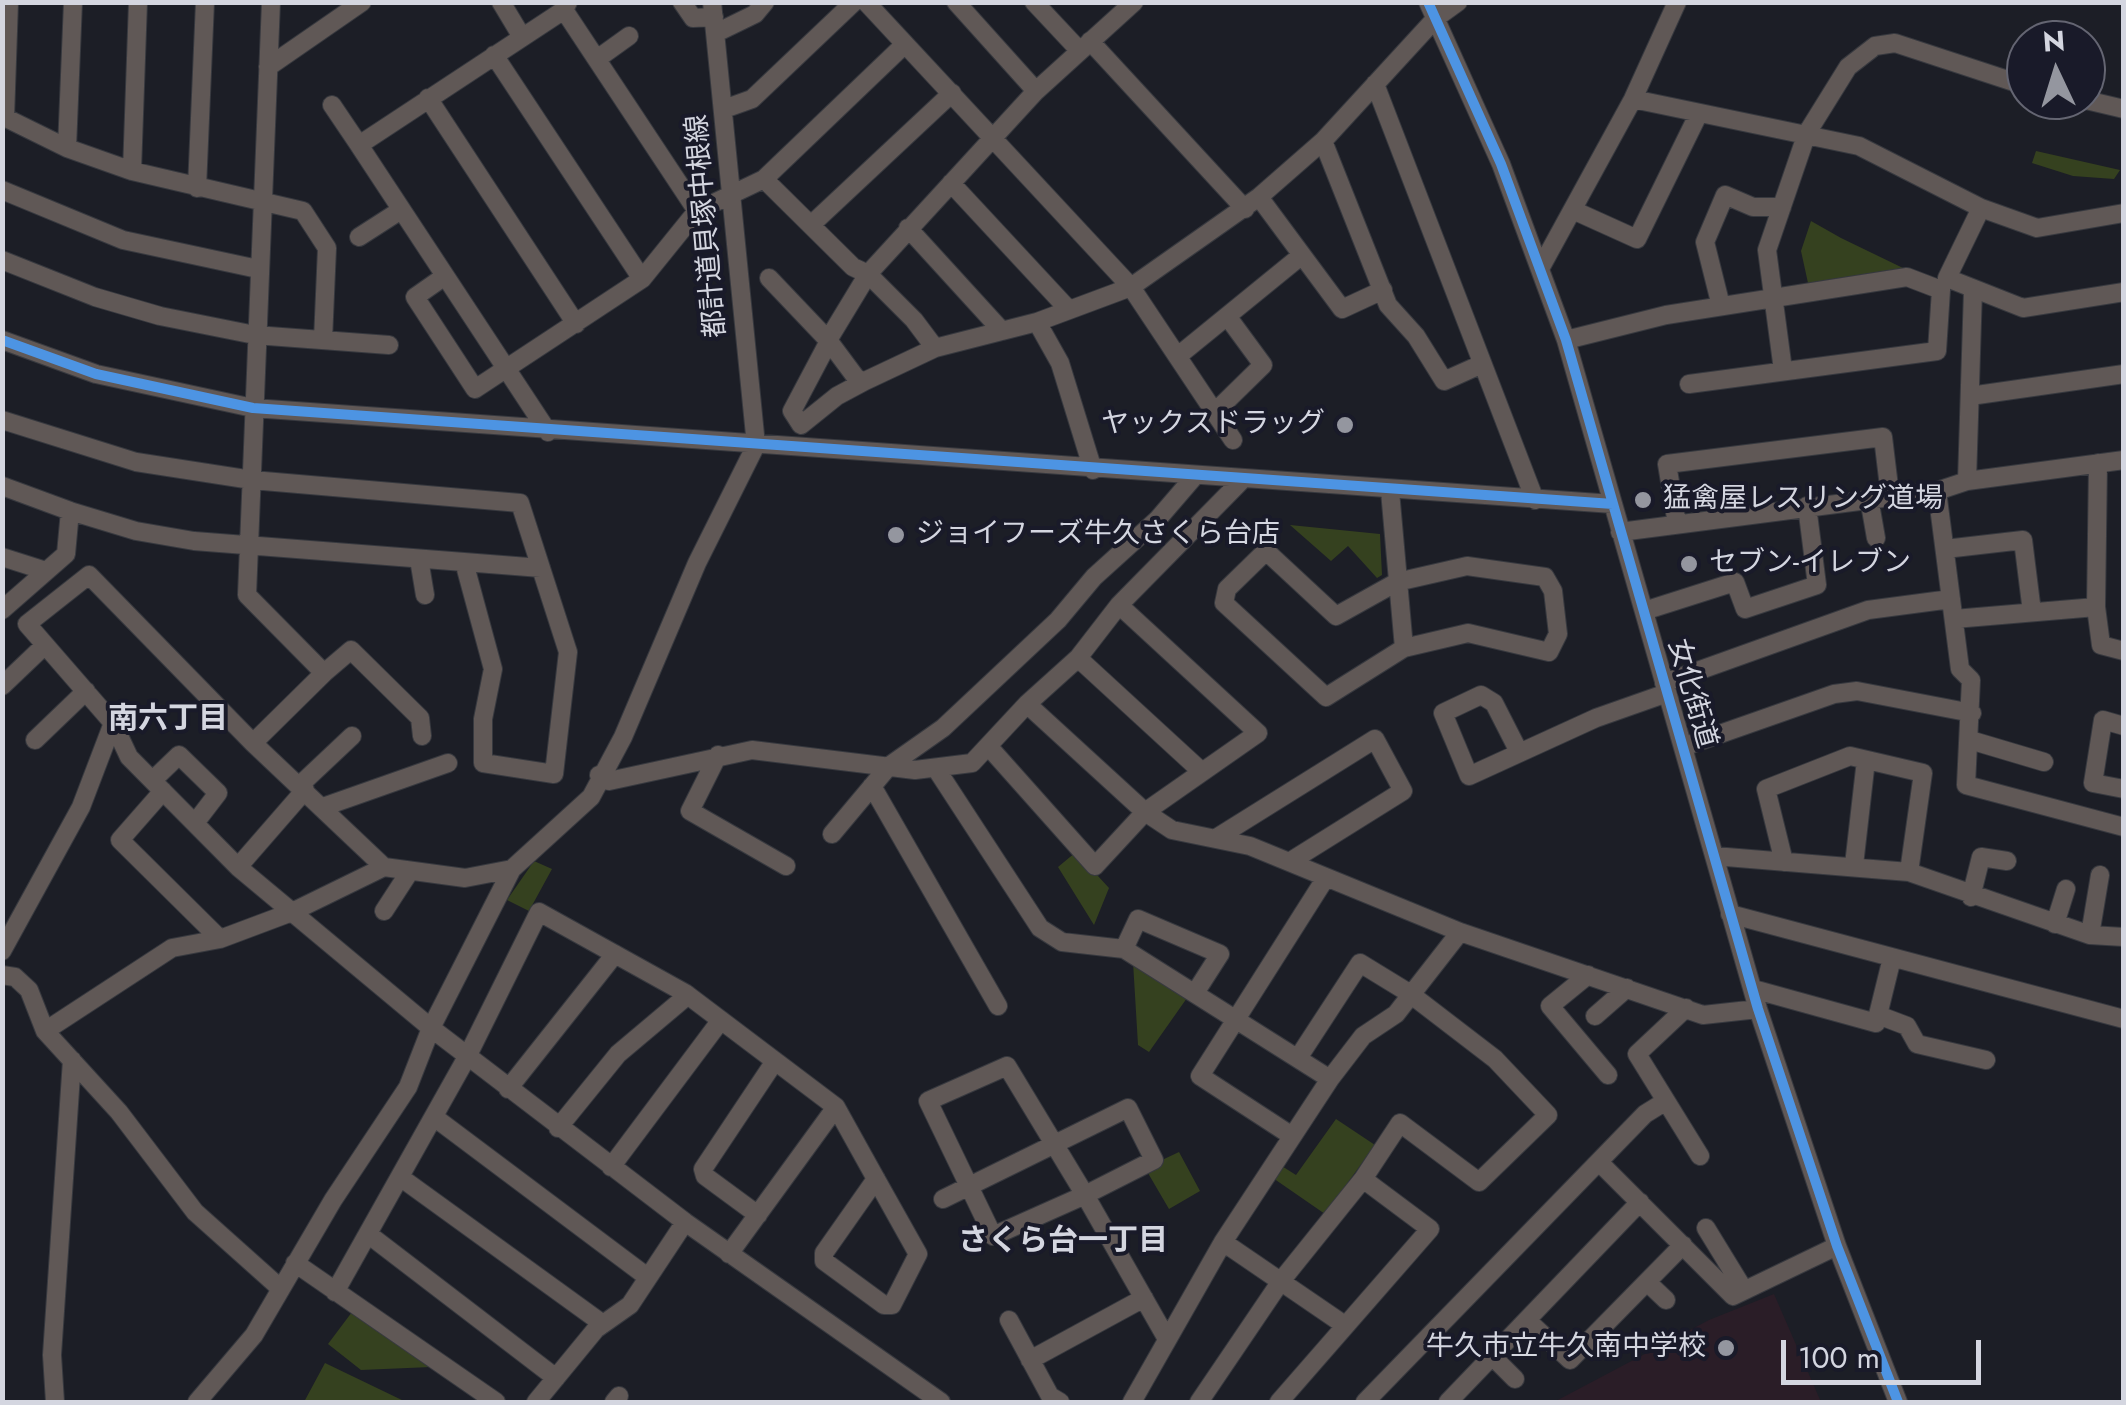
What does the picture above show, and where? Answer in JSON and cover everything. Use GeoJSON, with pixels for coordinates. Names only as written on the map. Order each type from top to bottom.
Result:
{"type":"FeatureCollection","features":[{"type":"Feature","properties":{"kind":"street"},"geometry":{"type":"LineString","coordinates":[[10,2],[4,117],[67,148],[132,171],[303,211],[326,248],[322,340]]}},
{"type":"Feature","properties":{"kind":"street"},"geometry":{"type":"LineString","coordinates":[[67,148],[73,2]]}},
{"type":"Feature","properties":{"kind":"street"},"geometry":{"type":"LineString","coordinates":[[132,171],[138,2]]}},
{"type":"Feature","properties":{"kind":"street"},"geometry":{"type":"LineString","coordinates":[[197,188],[205,2]]}},
{"type":"Feature","properties":{"kind":"street"},"geometry":{"type":"LineString","coordinates":[[271,2],[247,596],[324,673]]}},
{"type":"Feature","properties":{"kind":"street"},"geometry":{"type":"LineString","coordinates":[[268,67],[362,2]]}},
{"type":"Feature","properties":{"kind":"street"},"geometry":{"type":"LineString","coordinates":[[501,2],[522,37]]}},
{"type":"Feature","properties":{"kind":"street"},"geometry":{"type":"LineString","coordinates":[[682,2],[693,18],[754,14],[766,2]]}},
{"type":"Feature","properties":{"kind":"street"},"geometry":{"type":"LineString","coordinates":[[724,109],[752,100],[854,2]]}},
{"type":"Feature","properties":{"kind":"street"},"geometry":{"type":"LineString","coordinates":[[866,2],[1132,287],[1233,440]]}},
{"type":"Feature","properties":{"kind":"street"},"geometry":{"type":"LineString","coordinates":[[956,2],[1036,91]]}},
{"type":"Feature","properties":{"kind":"street"},"geometry":{"type":"LineString","coordinates":[[1034,2],[1252,203],[1302,255],[1342,309],[1382,290]]}},
{"type":"Feature","properties":{"kind":"street"},"geometry":{"type":"LineString","coordinates":[[1127,5],[1036,91],[868,274],[792,412],[800,425],[837,396],[935,348],[1037,322],[1132,287],[1252,203],[1323,141],[1375,84],[1432,10],[1458,2]]}},
{"type":"Feature","properties":{"kind":"street"},"geometry":{"type":"LineString","coordinates":[[1541,268],[1633,99],[1678,2]]}},
{"type":"Feature","properties":{"kind":"street"},"geometry":{"type":"LineString","coordinates":[[359,145],[566,6],[596,59],[698,210]]}},
{"type":"Feature","properties":{"kind":"street","name":"女化街道"},"geometry":{"type":"LineString","coordinates":[[1432,10],[1541,268],[1566,340],[1758,1009],[1837,1246],[1898,1402]]}},
{"type":"Feature","properties":{"kind":"street","name":"都計道貝塚中根線"},"geometry":{"type":"LineString","coordinates":[[714,18],[756,445]]}},
{"type":"Feature","properties":{"kind":"street"},"geometry":{"type":"LineString","coordinates":[[596,59],[629,36]]}},
{"type":"Feature","properties":{"kind":"street"},"geometry":{"type":"LineString","coordinates":[[1782,370],[1768,250],[1807,133],[1848,67],[1875,46],[1895,43],[2006,79]]}},
{"type":"Feature","properties":{"kind":"street"},"geometry":{"type":"LineString","coordinates":[[445,276],[415,297],[475,389],[642,280],[698,210],[764,179],[905,44]]}},
{"type":"Feature","properties":{"kind":"street"},"geometry":{"type":"LineString","coordinates":[[494,55],[642,280]]}},
{"type":"Feature","properties":{"kind":"street"},"geometry":{"type":"LineString","coordinates":[[1375,84],[1536,500]]}},
{"type":"Feature","properties":{"kind":"street"},"geometry":{"type":"LineString","coordinates":[[812,224],[952,93]]}},
{"type":"Feature","properties":{"kind":"street"},"geometry":{"type":"LineString","coordinates":[[428,98],[576,324]]}},
{"type":"Feature","properties":{"kind":"street"},"geometry":{"type":"LineString","coordinates":[[1633,99],[1859,146],[1980,208],[2037,228],[2124,214]]}},
{"type":"Feature","properties":{"kind":"street"},"geometry":{"type":"LineString","coordinates":[[332,105],[548,432]]}},
{"type":"Feature","properties":{"kind":"street"},"geometry":{"type":"LineString","coordinates":[[1574,211],[1637,239],[1698,113]]}},
{"type":"Feature","properties":{"kind":"street"},"geometry":{"type":"LineString","coordinates":[[1323,141],[1388,305],[1416,336],[1444,381],[1482,364]]}},
{"type":"Feature","properties":{"kind":"street"},"geometry":{"type":"LineString","coordinates":[[764,179],[853,268],[868,274],[935,348]]}},
{"type":"Feature","properties":{"kind":"street"},"geometry":{"type":"LineString","coordinates":[[951,183],[1069,310]]}},
{"type":"Feature","properties":{"kind":"street"},"geometry":{"type":"LineString","coordinates":[[2,190],[123,240],[258,269]]}},
{"type":"Feature","properties":{"kind":"street"},"geometry":{"type":"LineString","coordinates":[[1721,306],[1705,242],[1725,195],[1753,207],[1782,207]]}},
{"type":"Feature","properties":{"kind":"street"},"geometry":{"type":"LineString","coordinates":[[1980,208],[1947,278],[2022,308],[2124,292]]}},
{"type":"Feature","properties":{"kind":"street"},"geometry":{"type":"LineString","coordinates":[[359,237],[401,210]]}},
{"type":"Feature","properties":{"kind":"street"},"geometry":{"type":"LineString","coordinates":[[908,228],[1002,331]]}},
{"type":"Feature","properties":{"kind":"street"},"geometry":{"type":"LineString","coordinates":[[1178,356],[1302,255]]}},
{"type":"Feature","properties":{"kind":"street"},"geometry":{"type":"LineString","coordinates":[[2,260],[95,297],[255,335],[389,345]]}},
{"type":"Feature","properties":{"kind":"street"},"geometry":{"type":"LineString","coordinates":[[1566,340],[1721,306],[1907,277],[1940,290],[1937,351],[1689,384]]}},
{"type":"Feature","properties":{"kind":"street"},"geometry":{"type":"LineString","coordinates":[[769,278],[857,379],[865,382]]}},
{"type":"Feature","properties":{"kind":"street"},"geometry":{"type":"LineString","coordinates":[[1967,480],[1972,290]]}},
{"type":"Feature","properties":{"kind":"street"},"geometry":{"type":"LineString","coordinates":[[1215,412],[1263,365],[1227,316]]}},
{"type":"Feature","properties":{"kind":"street"},"geometry":{"type":"LineString","coordinates":[[1037,322],[1060,363],[1092,470]]}},
{"type":"Feature","properties":{"kind":"street"},"geometry":{"type":"LineString","coordinates":[[2,340],[96,374],[253,408],[1240,481],[1612,504]]}},
{"type":"Feature","properties":{"kind":"street"},"geometry":{"type":"LineString","coordinates":[[1970,396],[2124,374]]}},
{"type":"Feature","properties":{"kind":"street"},"geometry":{"type":"LineString","coordinates":[[2,420],[136,462],[252,480],[520,503],[568,652],[554,774],[483,764],[483,719],[493,669],[464,562]]}},
{"type":"Feature","properties":{"kind":"street"},"geometry":{"type":"LineString","coordinates":[[1677,524],[1667,464],[1883,437],[1890,494]]}},
{"type":"Feature","properties":{"kind":"street"},"geometry":{"type":"LineString","coordinates":[[197,1402],[254,1335],[295,1262],[408,1087],[431,1028],[512,869],[591,797],[599,775],[623,737],[697,563],[756,445]]}},
{"type":"Feature","properties":{"kind":"street"},"geometry":{"type":"LineString","coordinates":[[1620,532],[1890,494],[1937,491],[1967,480],[2124,460]]}},
{"type":"Feature","properties":{"kind":"street"},"geometry":{"type":"LineString","coordinates":[[2098,463],[2096,606],[2101,646],[2124,650]]}},
{"type":"Feature","properties":{"kind":"street"},"geometry":{"type":"LineString","coordinates":[[832,834],[888,766],[943,728],[1058,620],[1094,577],[1157,520],[1194,477]]}},
{"type":"Feature","properties":{"kind":"street"},"geometry":{"type":"LineString","coordinates":[[599,775],[609,780],[752,750],[936,770],[972,763],[1026,704],[1078,658],[1120,605],[1240,481]]}},
{"type":"Feature","properties":{"kind":"street"},"geometry":{"type":"LineString","coordinates":[[2,486],[136,531],[247,547],[541,568]]}},
{"type":"Feature","properties":{"kind":"street"},"geometry":{"type":"LineString","coordinates":[[1390,491],[1404,648]]}},
{"type":"Feature","properties":{"kind":"street"},"geometry":{"type":"LineString","coordinates":[[1937,491],[1960,669],[1972,680],[1966,785],[2124,827]]}},
{"type":"Feature","properties":{"kind":"street"},"geometry":{"type":"LineString","coordinates":[[1869,498],[1876,538]]}},
{"type":"Feature","properties":{"kind":"street"},"geometry":{"type":"LineString","coordinates":[[1644,611],[1735,582],[1745,609],[1817,585],[1807,506]]}},
{"type":"Feature","properties":{"kind":"street"},"geometry":{"type":"LineString","coordinates":[[2,610],[66,554],[70,511]]}},
{"type":"Feature","properties":{"kind":"street"},"geometry":{"type":"LineString","coordinates":[[1945,548],[2023,540],[2032,612]]}},
{"type":"Feature","properties":{"kind":"street"},"geometry":{"type":"LineString","coordinates":[[1266,551],[1336,616],[1397,582],[1467,566],[1546,577],[1553,591],[1558,634],[1549,652],[1468,634],[1404,648],[1326,696],[1224,603],[1227,589],[1266,551]]}},
{"type":"Feature","properties":{"kind":"street"},"geometry":{"type":"LineString","coordinates":[[2,557],[46,571]]}},
{"type":"Feature","properties":{"kind":"street"},"geometry":{"type":"LineString","coordinates":[[419,559],[426,596]]}},
{"type":"Feature","properties":{"kind":"street"},"geometry":{"type":"LineString","coordinates":[[384,867],[253,743],[89,575],[27,624],[113,724],[129,757],[238,867],[558,1128],[941,1402]]}},
{"type":"Feature","properties":{"kind":"street"},"geometry":{"type":"LineString","coordinates":[[1519,752],[1494,703],[1480,695],[1443,713],[1470,776],[1666,688],[1868,610],[1951,599]]}},
{"type":"Feature","properties":{"kind":"street"},"geometry":{"type":"LineString","coordinates":[[990,747],[1095,866],[1145,812],[1258,733],[1120,605]]}},
{"type":"Feature","properties":{"kind":"street"},"geometry":{"type":"LineString","coordinates":[[1954,619],[2096,606]]}},
{"type":"Feature","properties":{"kind":"street"},"geometry":{"type":"LineString","coordinates":[[2,686],[45,645]]}},
{"type":"Feature","properties":{"kind":"street"},"geometry":{"type":"LineString","coordinates":[[253,743],[350,650],[420,718],[422,736]]}},
{"type":"Feature","properties":{"kind":"street"},"geometry":{"type":"LineString","coordinates":[[1078,658],[1201,771]]}},
{"type":"Feature","properties":{"kind":"street"},"geometry":{"type":"LineString","coordinates":[[1683,747],[1834,694],[1857,691],[1972,714]]}},
{"type":"Feature","properties":{"kind":"street"},"geometry":{"type":"LineString","coordinates":[[35,740],[86,692]]}},
{"type":"Feature","properties":{"kind":"street"},"geometry":{"type":"LineString","coordinates":[[1026,704],[1145,812],[1172,830],[1218,837],[1290,861],[1325,879],[1396,902],[1460,932],[1702,1015],[1758,1009]]}},
{"type":"Feature","properties":{"kind":"street"},"geometry":{"type":"LineString","coordinates":[[2124,726],[2103,720],[2094,782],[2124,789]]}},
{"type":"Feature","properties":{"kind":"street"},"geometry":{"type":"LineString","coordinates":[[2,951],[81,807],[113,724]]}},
{"type":"Feature","properties":{"kind":"street"},"geometry":{"type":"LineString","coordinates":[[238,867],[302,788],[352,736]]}},
{"type":"Feature","properties":{"kind":"street"},"geometry":{"type":"LineString","coordinates":[[1218,837],[1374,739],[1403,791],[1290,861]]}},
{"type":"Feature","properties":{"kind":"street"},"geometry":{"type":"LineString","coordinates":[[1970,740],[2044,762]]}},
{"type":"Feature","properties":{"kind":"street"},"geometry":{"type":"LineString","coordinates":[[195,823],[218,793],[179,756],[120,840],[220,939]]}},
{"type":"Feature","properties":{"kind":"street"},"geometry":{"type":"LineString","coordinates":[[718,756],[690,811],[786,866]]}},
{"type":"Feature","properties":{"kind":"street"},"geometry":{"type":"LineString","coordinates":[[1784,862],[1766,789],[1850,756],[1923,773],[1909,872]]}},
{"type":"Feature","properties":{"kind":"street"},"geometry":{"type":"LineString","coordinates":[[1854,864],[1866,760]]}},
{"type":"Feature","properties":{"kind":"street"},"geometry":{"type":"LineString","coordinates":[[323,808],[448,763]]}},
{"type":"Feature","properties":{"kind":"street"},"geometry":{"type":"LineString","coordinates":[[936,770],[1040,928],[1062,942],[1124,949],[1330,1079]]}},
{"type":"Feature","properties":{"kind":"street"},"geometry":{"type":"LineString","coordinates":[[872,786],[998,1006]]}},
{"type":"Feature","properties":{"kind":"street"},"geometry":{"type":"LineString","coordinates":[[1714,856],[1854,864],[1909,872],[2090,935],[2124,937]]}},
{"type":"Feature","properties":{"kind":"street"},"geometry":{"type":"LineString","coordinates":[[1971,896],[1981,857],[2007,861]]}},
{"type":"Feature","properties":{"kind":"street"},"geometry":{"type":"LineString","coordinates":[[45,1031],[172,948],[220,939],[292,912],[384,867],[465,878],[512,869]]}},
{"type":"Feature","properties":{"kind":"street"},"geometry":{"type":"LineString","coordinates":[[384,912],[410,871]]}},
{"type":"Feature","properties":{"kind":"street"},"geometry":{"type":"LineString","coordinates":[[2090,935],[2100,875]]}},
{"type":"Feature","properties":{"kind":"street"},"geometry":{"type":"LineString","coordinates":[[1292,1136],[1200,1076],[1325,879]]}},
{"type":"Feature","properties":{"kind":"street"},"geometry":{"type":"LineString","coordinates":[[2055,924],[2066,890]]}},
{"type":"Feature","properties":{"kind":"street"},"geometry":{"type":"LineString","coordinates":[[336,1292],[468,1057],[539,912],[688,995],[836,1106],[918,1254],[892,1305],[884,1304],[824,1261],[824,1253],[876,1179]]}},
{"type":"Feature","properties":{"kind":"street"},"geometry":{"type":"LineString","coordinates":[[1730,914],[2124,1019]]}},
{"type":"Feature","properties":{"kind":"street"},"geometry":{"type":"LineString","coordinates":[[1124,949],[1138,919],[1220,954],[1195,993]]}},
{"type":"Feature","properties":{"kind":"street"},"geometry":{"type":"LineString","coordinates":[[1132,1402],[1222,1242],[1330,1079],[1364,1036],[1396,1014],[1460,932]]}},
{"type":"Feature","properties":{"kind":"street"},"geometry":{"type":"LineString","coordinates":[[508,1089],[615,954]]}},
{"type":"Feature","properties":{"kind":"street"},"geometry":{"type":"LineString","coordinates":[[1753,989],[1876,1023],[1892,958]]}},
{"type":"Feature","properties":{"kind":"street"},"geometry":{"type":"LineString","coordinates":[[1199,1402],[1281,1282],[1363,1179],[1400,1123],[1479,1182],[1548,1115],[1495,1059],[1409,994],[1360,964],[1298,1058]]}},
{"type":"Feature","properties":{"kind":"street"},"geometry":{"type":"LineString","coordinates":[[1588,974],[1550,1006],[1608,1074]]}},
{"type":"Feature","properties":{"kind":"street"},"geometry":{"type":"LineString","coordinates":[[2,975],[15,977],[29,990],[45,1031],[120,1112],[195,1212],[280,1288]]}},
{"type":"Feature","properties":{"kind":"street"},"geometry":{"type":"LineString","coordinates":[[1594,1016],[1628,988]]}},
{"type":"Feature","properties":{"kind":"street"},"geometry":{"type":"LineString","coordinates":[[558,1128],[618,1054],[688,995]]}},
{"type":"Feature","properties":{"kind":"street"},"geometry":{"type":"LineString","coordinates":[[1686,1008],[1637,1054],[1700,1156]]}},
{"type":"Feature","properties":{"kind":"street"},"geometry":{"type":"LineString","coordinates":[[1878,1015],[1907,1026],[1916,1044],[1986,1060]]}},
{"type":"Feature","properties":{"kind":"street"},"geometry":{"type":"LineString","coordinates":[[611,1168],[722,1020]]}},
{"type":"Feature","properties":{"kind":"street"},"geometry":{"type":"LineString","coordinates":[[55,1402],[52,1356],[72,1060]]}},
{"type":"Feature","properties":{"kind":"street"},"geometry":{"type":"LineString","coordinates":[[758,1215],[704,1176],[703,1168],[776,1061]]}},
{"type":"Feature","properties":{"kind":"street"},"geometry":{"type":"LineString","coordinates":[[943,1199],[968,1185],[1053,1142],[1128,1108],[1154,1160],[1085,1195],[993,1236],[968,1185],[928,1101],[1007,1066],[1053,1142],[1085,1195],[1167,1339]]}},
{"type":"Feature","properties":{"kind":"street"},"geometry":{"type":"LineString","coordinates":[[1364,1402],[1645,1114],[1666,1101]]}},
{"type":"Feature","properties":{"kind":"street"},"geometry":{"type":"LineString","coordinates":[[730,1254],[836,1106]]}},
{"type":"Feature","properties":{"kind":"street"},"geometry":{"type":"LineString","coordinates":[[434,1117],[646,1276]]}},
{"type":"Feature","properties":{"kind":"street"},"geometry":{"type":"LineString","coordinates":[[1599,1162],[1733,1296],[1837,1246]]}},
{"type":"Feature","properties":{"kind":"street"},"geometry":{"type":"LineString","coordinates":[[400,1177],[603,1324]]}},
{"type":"Feature","properties":{"kind":"street"},"geometry":{"type":"LineString","coordinates":[[1279,1402],[1343,1324],[1430,1229],[1363,1179]]}},
{"type":"Feature","properties":{"kind":"street"},"geometry":{"type":"LineString","coordinates":[[1456,1400],[1492,1356],[1640,1202]]}},
{"type":"Feature","properties":{"kind":"street"},"geometry":{"type":"LineString","coordinates":[[536,1402],[603,1324],[630,1306],[646,1276],[685,1222]]}},
{"type":"Feature","properties":{"kind":"street"},"geometry":{"type":"LineString","coordinates":[[1706,1228],[1744,1290]]}},
{"type":"Feature","properties":{"kind":"street"},"geometry":{"type":"LineString","coordinates":[[368,1234],[556,1378]]}},
{"type":"Feature","properties":{"kind":"street"},"geometry":{"type":"LineString","coordinates":[[1222,1242],[1343,1324]]}},
{"type":"Feature","properties":{"kind":"street"},"geometry":{"type":"LineString","coordinates":[[1527,1320],[1570,1360],[1682,1245]]}},
{"type":"Feature","properties":{"kind":"street"},"geometry":{"type":"LineString","coordinates":[[295,1262],[496,1402]]}},
{"type":"Feature","properties":{"kind":"street"},"geometry":{"type":"LineString","coordinates":[[1647,1282],[1666,1300]]}},
{"type":"Feature","properties":{"kind":"street"},"geometry":{"type":"LineString","coordinates":[[1030,1360],[1144,1298]]}},
{"type":"Feature","properties":{"kind":"street"},"geometry":{"type":"LineString","coordinates":[[1008,1320],[1050,1396],[1060,1402]]}},
{"type":"Feature","properties":{"kind":"street"},"geometry":{"type":"LineString","coordinates":[[1492,1356],[1515,1379]]}},
{"type":"Feature","properties":{"kind":"shaded area","name":"牛久市立牛久南中学校"},"geometry":{"type":"Polygon","coordinates":[[[1774,1294],[1821,1402],[1554,1402],[1709,1320],[1774,1294]]]}},
{"type":"Feature","properties":{"kind":"green space"},"geometry":{"type":"Polygon","coordinates":[[[2036,151],[2120,170],[2114,179],[2073,176],[2032,163],[2036,151]]]}},
{"type":"Feature","properties":{"kind":"green space"},"geometry":{"type":"Polygon","coordinates":[[[1811,221],[1903,268],[1808,283],[1801,251],[1811,221]]]}},
{"type":"Feature","properties":{"kind":"green space"},"geometry":{"type":"Polygon","coordinates":[[[1290,525],[1380,534],[1382,575],[1377,578],[1348,546],[1331,561],[1290,525]]]}},
{"type":"Feature","properties":{"kind":"green space"},"geometry":{"type":"Polygon","coordinates":[[[1076,852],[1109,888],[1094,925],[1058,867],[1076,852]]]}},
{"type":"Feature","properties":{"kind":"green space"},"geometry":{"type":"Polygon","coordinates":[[[534,861],[552,869],[529,911],[507,900],[534,861]]]}},
{"type":"Feature","properties":{"kind":"green space"},"geometry":{"type":"Polygon","coordinates":[[[1133,962],[1187,998],[1149,1052],[1138,1045],[1133,962]]]}},
{"type":"Feature","properties":{"kind":"green space"},"geometry":{"type":"Polygon","coordinates":[[[1336,1119],[1375,1145],[1325,1214],[1270,1176],[1277,1163],[1296,1175],[1336,1119]]]}},
{"type":"Feature","properties":{"kind":"green space"},"geometry":{"type":"Polygon","coordinates":[[[1179,1152],[1200,1191],[1169,1209],[1145,1168],[1179,1152]]]}},
{"type":"Feature","properties":{"kind":"green space"},"geometry":{"type":"Polygon","coordinates":[[[352,1312],[431,1367],[361,1370],[328,1344],[352,1312]]]}},
{"type":"Feature","properties":{"kind":"green space"},"geometry":{"type":"Polygon","coordinates":[[[325,1363],[406,1402],[304,1402],[325,1363]]]}},
{"type":"Feature","properties":{"kind":"cycle path"},"geometry":{"type":"LineString","coordinates":[[1428,2],[1501,164],[1566,340],[1758,1009],[1837,1246],[1898,1402]]}},
{"type":"Feature","properties":{"kind":"cycle path"},"geometry":{"type":"LineString","coordinates":[[2,340],[96,374],[253,408],[1613,504]]}},
{"type":"Feature","properties":{"kind":"place","name":"ヤックスドラッグ"},"geometry":{"type":"Point","coordinates":[1345,425]}},
{"type":"Feature","properties":{"kind":"place","name":"猛禽屋レスリング道場"},"geometry":{"type":"Point","coordinates":[1643,500]}},
{"type":"Feature","properties":{"kind":"place","name":"ジョイフーズ牛久さくら台店"},"geometry":{"type":"Point","coordinates":[896,535]}},
{"type":"Feature","properties":{"kind":"place","name":"セブン-イレブン"},"geometry":{"type":"Point","coordinates":[1689,564]}},
{"type":"Feature","properties":{"kind":"place","name":"牛久市立牛久南中学校"},"geometry":{"type":"Point","coordinates":[1726,1348]}},
{"type":"Feature","properties":{"kind":"district","name":"南六丁目"},"geometry":{"type":"Point","coordinates":[168,721]}},
{"type":"Feature","properties":{"kind":"district","name":"さくら台一丁目"},"geometry":{"type":"Point","coordinates":[1063,1243]}}]}
